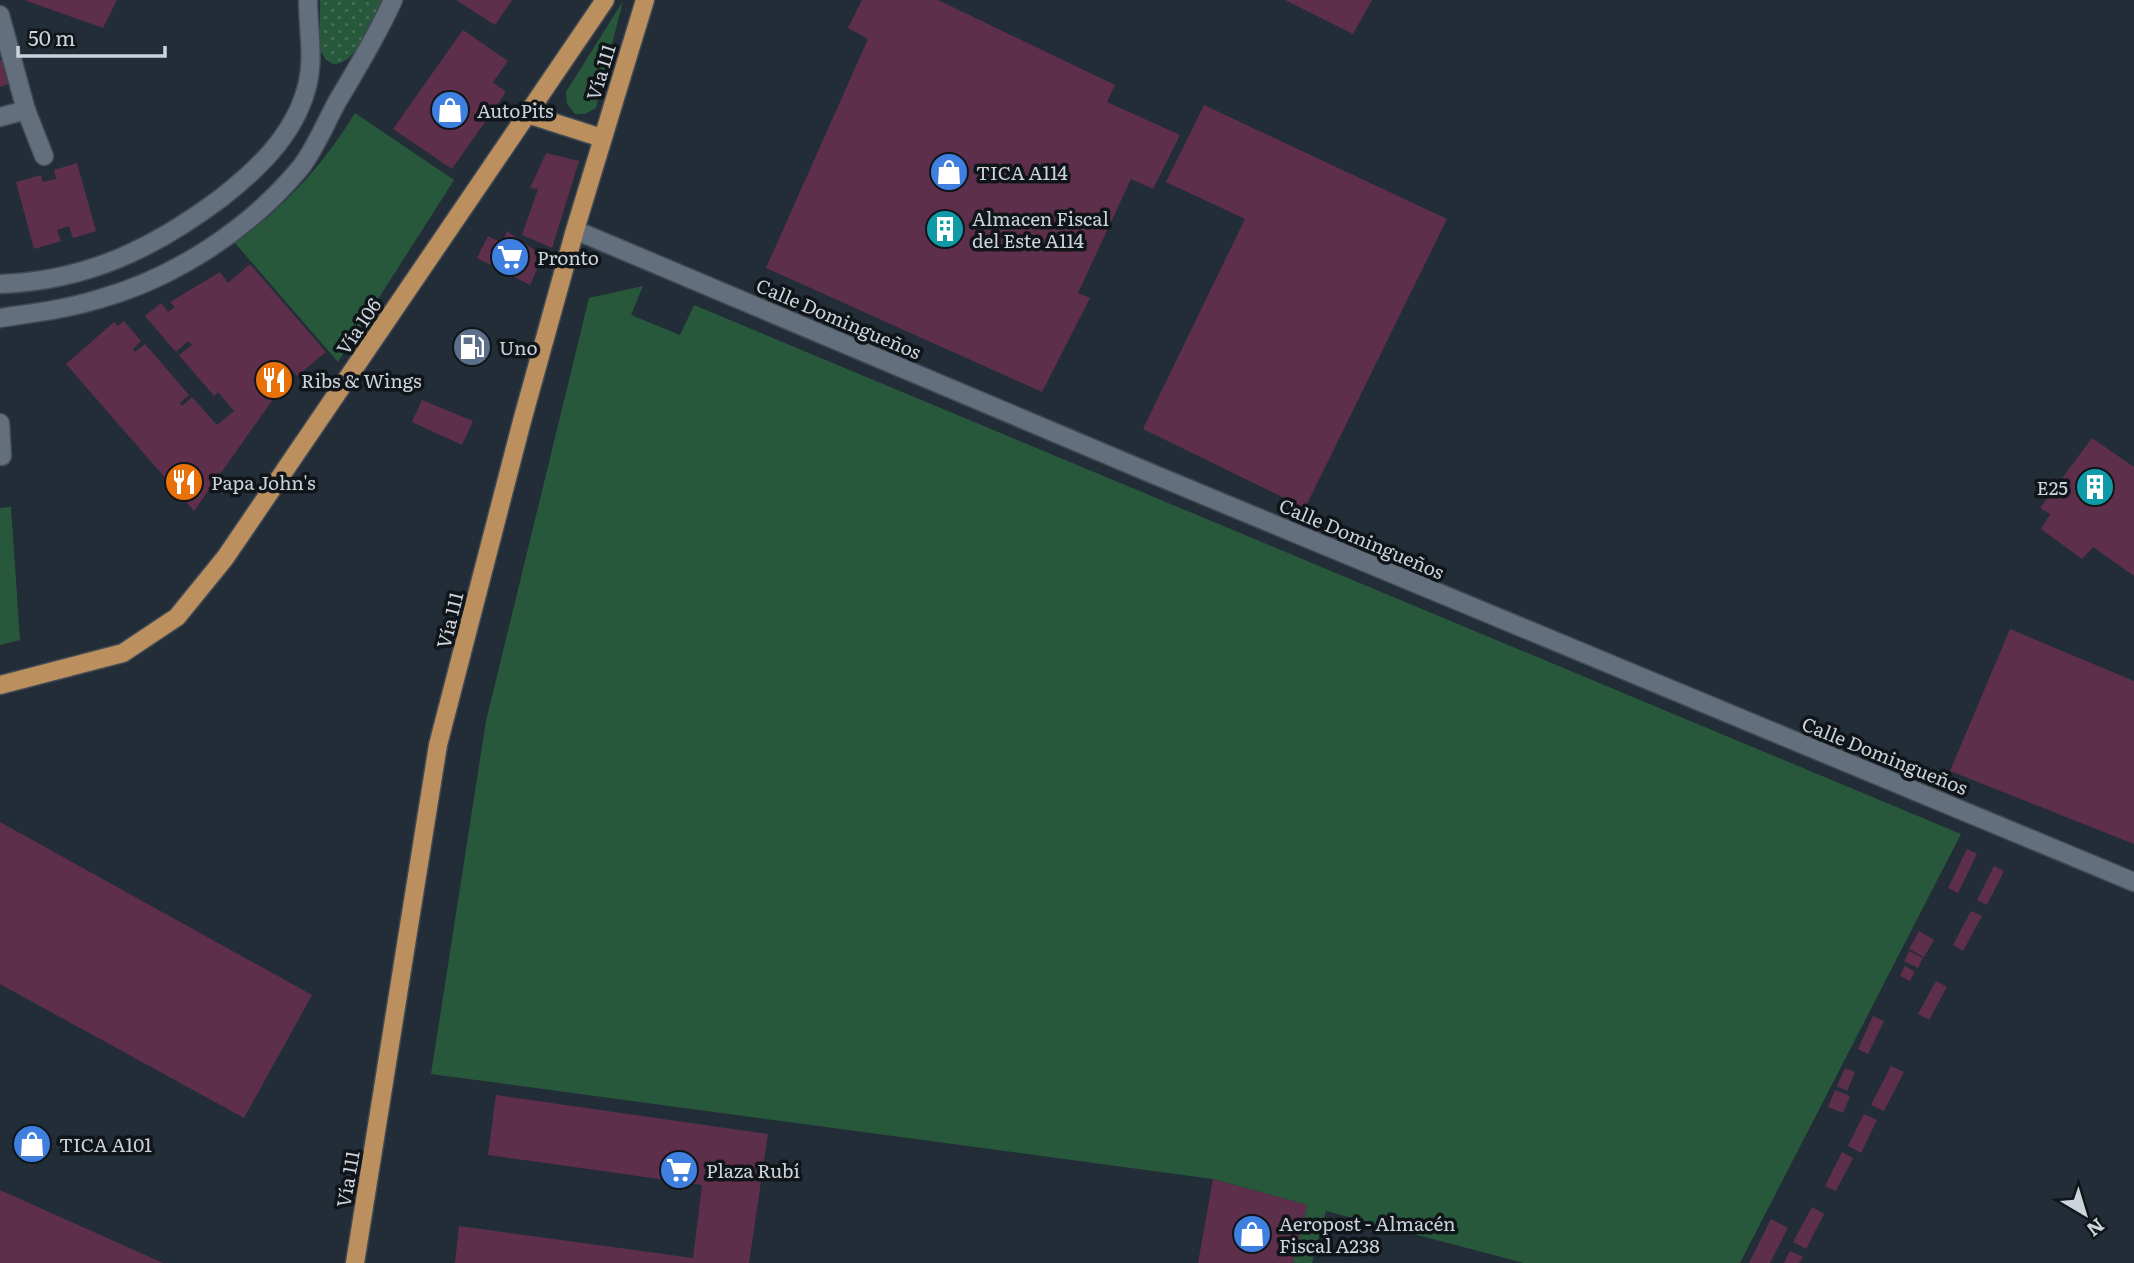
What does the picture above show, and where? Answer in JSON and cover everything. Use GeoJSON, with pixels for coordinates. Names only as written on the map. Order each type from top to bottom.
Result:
{"type":"FeatureCollection","features":[{"type":"Feature","properties":{"kind":"main road","name":"Vía 106"},"geometry":{"type":"LineString","coordinates":[[0,685],[123,653],[177,617],[225,558],[605,0]]}},
{"type":"Feature","properties":{"kind":"main road","name":"Vía 111"},"geometry":{"type":"LineString","coordinates":[[355,1263],[438,745],[522,421],[575,230],[645,0]]}},
{"type":"Feature","properties":{"kind":"main road"},"geometry":{"type":"LineString","coordinates":[[527,114],[602,138]]}},
{"type":"Feature","properties":{"kind":"street"},"geometry":{"type":"LineString","coordinates":[[0,284],[41,281],[98,266],[145,247],[191,220],[256,169],[291,124],[305,92],[312,50],[308,0]]}},
{"type":"Feature","properties":{"kind":"street"},"geometry":{"type":"LineString","coordinates":[[0,318],[57,310],[102,299],[159,276],[187,261],[257,213],[302,166],[322,135],[336,104],[372,46],[393,0]]}},
{"type":"Feature","properties":{"kind":"street"},"geometry":{"type":"LineString","coordinates":[[0,15],[26,110],[44,156]]}},
{"type":"Feature","properties":{"kind":"street"},"geometry":{"type":"LineString","coordinates":[[305,92],[336,104]]}},
{"type":"Feature","properties":{"kind":"street"},"geometry":{"type":"LineString","coordinates":[[0,117],[26,110]]}},
{"type":"Feature","properties":{"kind":"street","name":"Calle Domingueños"},"geometry":{"type":"LineString","coordinates":[[575,230],[1148,472],[2134,882]]}},
{"type":"Feature","properties":{"kind":"street"},"geometry":{"type":"LineString","coordinates":[[0,423],[2,456]]}},
{"type":"Feature","properties":{"kind":"green space"},"geometry":{"type":"Polygon","coordinates":[[[320,0],[387,0],[356,51],[339,63],[331,63],[321,51],[320,0]]]}},
{"type":"Feature","properties":{"kind":"green space"},"geometry":{"type":"Polygon","coordinates":[[[623,1],[596,108],[585,114],[575,114],[567,104],[566,92],[623,1]]]}},
{"type":"Feature","properties":{"kind":"green space"},"geometry":{"type":"Polygon","coordinates":[[[355,113],[454,180],[338,362],[235,243],[270,215],[302,184],[355,113]]]}},
{"type":"Feature","properties":{"kind":"green space"},"geometry":{"type":"Polygon","coordinates":[[[643,286],[631,315],[680,335],[694,305],[1961,834],[1740,1263],[1524,1263],[1326,1211],[1312,1263],[1293,1263],[1307,1205],[1213,1179],[431,1074],[486,721],[589,298],[643,286]]]}},
{"type":"Feature","properties":{"kind":"green space"},"geometry":{"type":"Polygon","coordinates":[[[11,507],[20,640],[0,645],[0,508],[11,507]]]}},
{"type":"Feature","properties":{"kind":"building"},"geometry":{"type":"Polygon","coordinates":[[[24,0],[117,0],[103,28],[24,0]]]}},
{"type":"Feature","properties":{"kind":"building"},"geometry":{"type":"Polygon","coordinates":[[[456,0],[512,0],[495,25],[456,0]]]}},
{"type":"Feature","properties":{"kind":"building","name":"Almacen Fiscal del Este A114"},"geometry":{"type":"Polygon","coordinates":[[[862,0],[938,0],[1115,85],[1107,102],[1180,135],[1153,189],[1131,179],[1078,293],[1090,298],[1042,392],[766,268],[868,39],[848,28],[862,0]]]}},
{"type":"Feature","properties":{"kind":"building"},"geometry":{"type":"Polygon","coordinates":[[[1285,0],[1372,0],[1353,34],[1285,0]]]}},
{"type":"Feature","properties":{"kind":"building","name":"AutoPits"},"geometry":{"type":"Polygon","coordinates":[[[463,30],[508,61],[493,82],[506,92],[452,169],[393,129],[463,30]]]}},
{"type":"Feature","properties":{"kind":"building"},"geometry":{"type":"Polygon","coordinates":[[[4,59],[12,83],[0,87],[0,60],[4,59]]]}},
{"type":"Feature","properties":{"kind":"building"},"geometry":{"type":"Polygon","coordinates":[[[1204,105],[1447,219],[1305,508],[1143,429],[1245,219],[1166,182],[1204,105]]]}},
{"type":"Feature","properties":{"kind":"building"},"geometry":{"type":"Polygon","coordinates":[[[546,153],[579,161],[552,248],[522,235],[538,189],[530,188],[546,153]]]}},
{"type":"Feature","properties":{"kind":"building"},"geometry":{"type":"Polygon","coordinates":[[[77,163],[96,231],[73,238],[69,226],[57,230],[61,241],[34,249],[16,182],[41,175],[43,182],[56,179],[54,170],[77,163]]]}},
{"type":"Feature","properties":{"kind":"building","name":"Pronto"},"geometry":{"type":"Polygon","coordinates":[[[507,231],[543,256],[530,285],[477,258],[488,236],[502,243],[507,231]]]}},
{"type":"Feature","properties":{"kind":"building"},"geometry":{"type":"Polygon","coordinates":[[[250,264],[326,352],[297,376],[293,371],[194,511],[66,364],[114,322],[118,326],[124,321],[141,341],[133,349],[135,352],[145,344],[189,395],[180,403],[182,406],[192,397],[217,425],[234,411],[218,392],[214,396],[179,355],[192,345],[188,341],[176,352],[145,316],[161,303],[168,312],[175,307],[170,302],[220,272],[228,283],[250,264]]]}},
{"type":"Feature","properties":{"kind":"building"},"geometry":{"type":"Polygon","coordinates":[[[422,400],[473,421],[462,445],[412,422],[422,400]]]}},
{"type":"Feature","properties":{"kind":"building","name":"E25"},"geometry":{"type":"Polygon","coordinates":[[[2092,438],[2134,467],[2134,576],[2093,547],[2082,559],[2041,529],[2050,514],[2040,508],[2092,438]]]}},
{"type":"Feature","properties":{"kind":"building"},"geometry":{"type":"Polygon","coordinates":[[[2010,629],[2134,681],[2134,844],[1950,771],[2010,629]]]}},
{"type":"Feature","properties":{"kind":"building"},"geometry":{"type":"Polygon","coordinates":[[[0,822],[312,995],[244,1118],[0,984],[0,822]]]}},
{"type":"Feature","properties":{"kind":"building"},"geometry":{"type":"Polygon","coordinates":[[[1967,849],[1977,854],[1958,893],[1948,888],[1967,849]]]}},
{"type":"Feature","properties":{"kind":"building"},"geometry":{"type":"Polygon","coordinates":[[[1994,866],[2004,871],[1987,905],[1977,900],[1994,866]]]}},
{"type":"Feature","properties":{"kind":"building"},"geometry":{"type":"Polygon","coordinates":[[[1971,911],[1982,916],[1963,951],[1953,945],[1971,911]]]}},
{"type":"Feature","properties":{"kind":"building"},"geometry":{"type":"Polygon","coordinates":[[[1919,931],[1934,940],[1924,957],[1909,949],[1919,931]]]}},
{"type":"Feature","properties":{"kind":"building"},"geometry":{"type":"Polygon","coordinates":[[[1909,951],[1923,958],[1918,968],[1904,961],[1909,951]]]}},
{"type":"Feature","properties":{"kind":"building"},"geometry":{"type":"Polygon","coordinates":[[[1905,966],[1915,972],[1910,981],[1900,976],[1905,966]]]}},
{"type":"Feature","properties":{"kind":"building"},"geometry":{"type":"Polygon","coordinates":[[[1936,981],[1947,987],[1929,1020],[1918,1014],[1936,981]]]}},
{"type":"Feature","properties":{"kind":"building"},"geometry":{"type":"Polygon","coordinates":[[[1873,1016],[1884,1021],[1868,1054],[1858,1049],[1873,1016]]]}},
{"type":"Feature","properties":{"kind":"building"},"geometry":{"type":"Polygon","coordinates":[[[1891,1066],[1904,1072],[1884,1111],[1871,1105],[1891,1066]]]}},
{"type":"Feature","properties":{"kind":"building"},"geometry":{"type":"Polygon","coordinates":[[[1845,1068],[1855,1072],[1847,1091],[1837,1086],[1845,1068]]]}},
{"type":"Feature","properties":{"kind":"building"},"geometry":{"type":"Polygon","coordinates":[[[1835,1090],[1850,1096],[1843,1113],[1828,1107],[1835,1090]]]}},
{"type":"Feature","properties":{"kind":"building","name":"Plaza Rubí"},"geometry":{"type":"Polygon","coordinates":[[[496,1095],[768,1134],[749,1263],[455,1263],[459,1226],[693,1258],[702,1185],[488,1155],[496,1095]]]}},
{"type":"Feature","properties":{"kind":"building"},"geometry":{"type":"Polygon","coordinates":[[[1864,1114],[1877,1120],[1861,1153],[1848,1146],[1864,1114]]]}},
{"type":"Feature","properties":{"kind":"building"},"geometry":{"type":"Polygon","coordinates":[[[1842,1152],[1853,1158],[1836,1191],[1825,1186],[1842,1152]]]}},
{"type":"Feature","properties":{"kind":"building","name":"Aeropost - Almacén Fiscal A238"},"geometry":{"type":"Polygon","coordinates":[[[1213,1179],[1307,1205],[1293,1263],[1198,1263],[1213,1179]]]}},
{"type":"Feature","properties":{"kind":"building"},"geometry":{"type":"Polygon","coordinates":[[[0,1190],[163,1263],[0,1263],[0,1190]]]}},
{"type":"Feature","properties":{"kind":"building"},"geometry":{"type":"Polygon","coordinates":[[[1812,1207],[1824,1214],[1806,1249],[1793,1242],[1812,1207]]]}},
{"type":"Feature","properties":{"kind":"building"},"geometry":{"type":"Polygon","coordinates":[[[1771,1219],[1788,1228],[1770,1263],[1749,1263],[1771,1219]]]}},
{"type":"Feature","properties":{"kind":"building"},"geometry":{"type":"Polygon","coordinates":[[[1790,1251],[1803,1257],[1799,1263],[1784,1263],[1790,1251]]]}},
{"type":"Feature","properties":{"kind":"place","name":"AutoPits"},"geometry":{"type":"Point","coordinates":[450,110]}},
{"type":"Feature","properties":{"kind":"place","name":"TICA A114"},"geometry":{"type":"Point","coordinates":[949,172]}},
{"type":"Feature","properties":{"kind":"place","name":"Almacen Fiscal del Este A114"},"geometry":{"type":"Point","coordinates":[945,229]}},
{"type":"Feature","properties":{"kind":"place","name":"Pronto"},"geometry":{"type":"Point","coordinates":[510,257]}},
{"type":"Feature","properties":{"kind":"place","name":"Uno"},"geometry":{"type":"Point","coordinates":[472,347]}},
{"type":"Feature","properties":{"kind":"place","name":"Ribs & Wings"},"geometry":{"type":"Point","coordinates":[274,380]}},
{"type":"Feature","properties":{"kind":"place","name":"Papa John's"},"geometry":{"type":"Point","coordinates":[184,482]}},
{"type":"Feature","properties":{"kind":"place","name":"E25"},"geometry":{"type":"Point","coordinates":[2095,487]}},
{"type":"Feature","properties":{"kind":"place","name":"TICA A101"},"geometry":{"type":"Point","coordinates":[32,1144]}},
{"type":"Feature","properties":{"kind":"place","name":"Plaza Rubí"},"geometry":{"type":"Point","coordinates":[679,1170]}},
{"type":"Feature","properties":{"kind":"place","name":"Aeropost - Almacén Fiscal A238"},"geometry":{"type":"Point","coordinates":[1252,1234]}}]}
